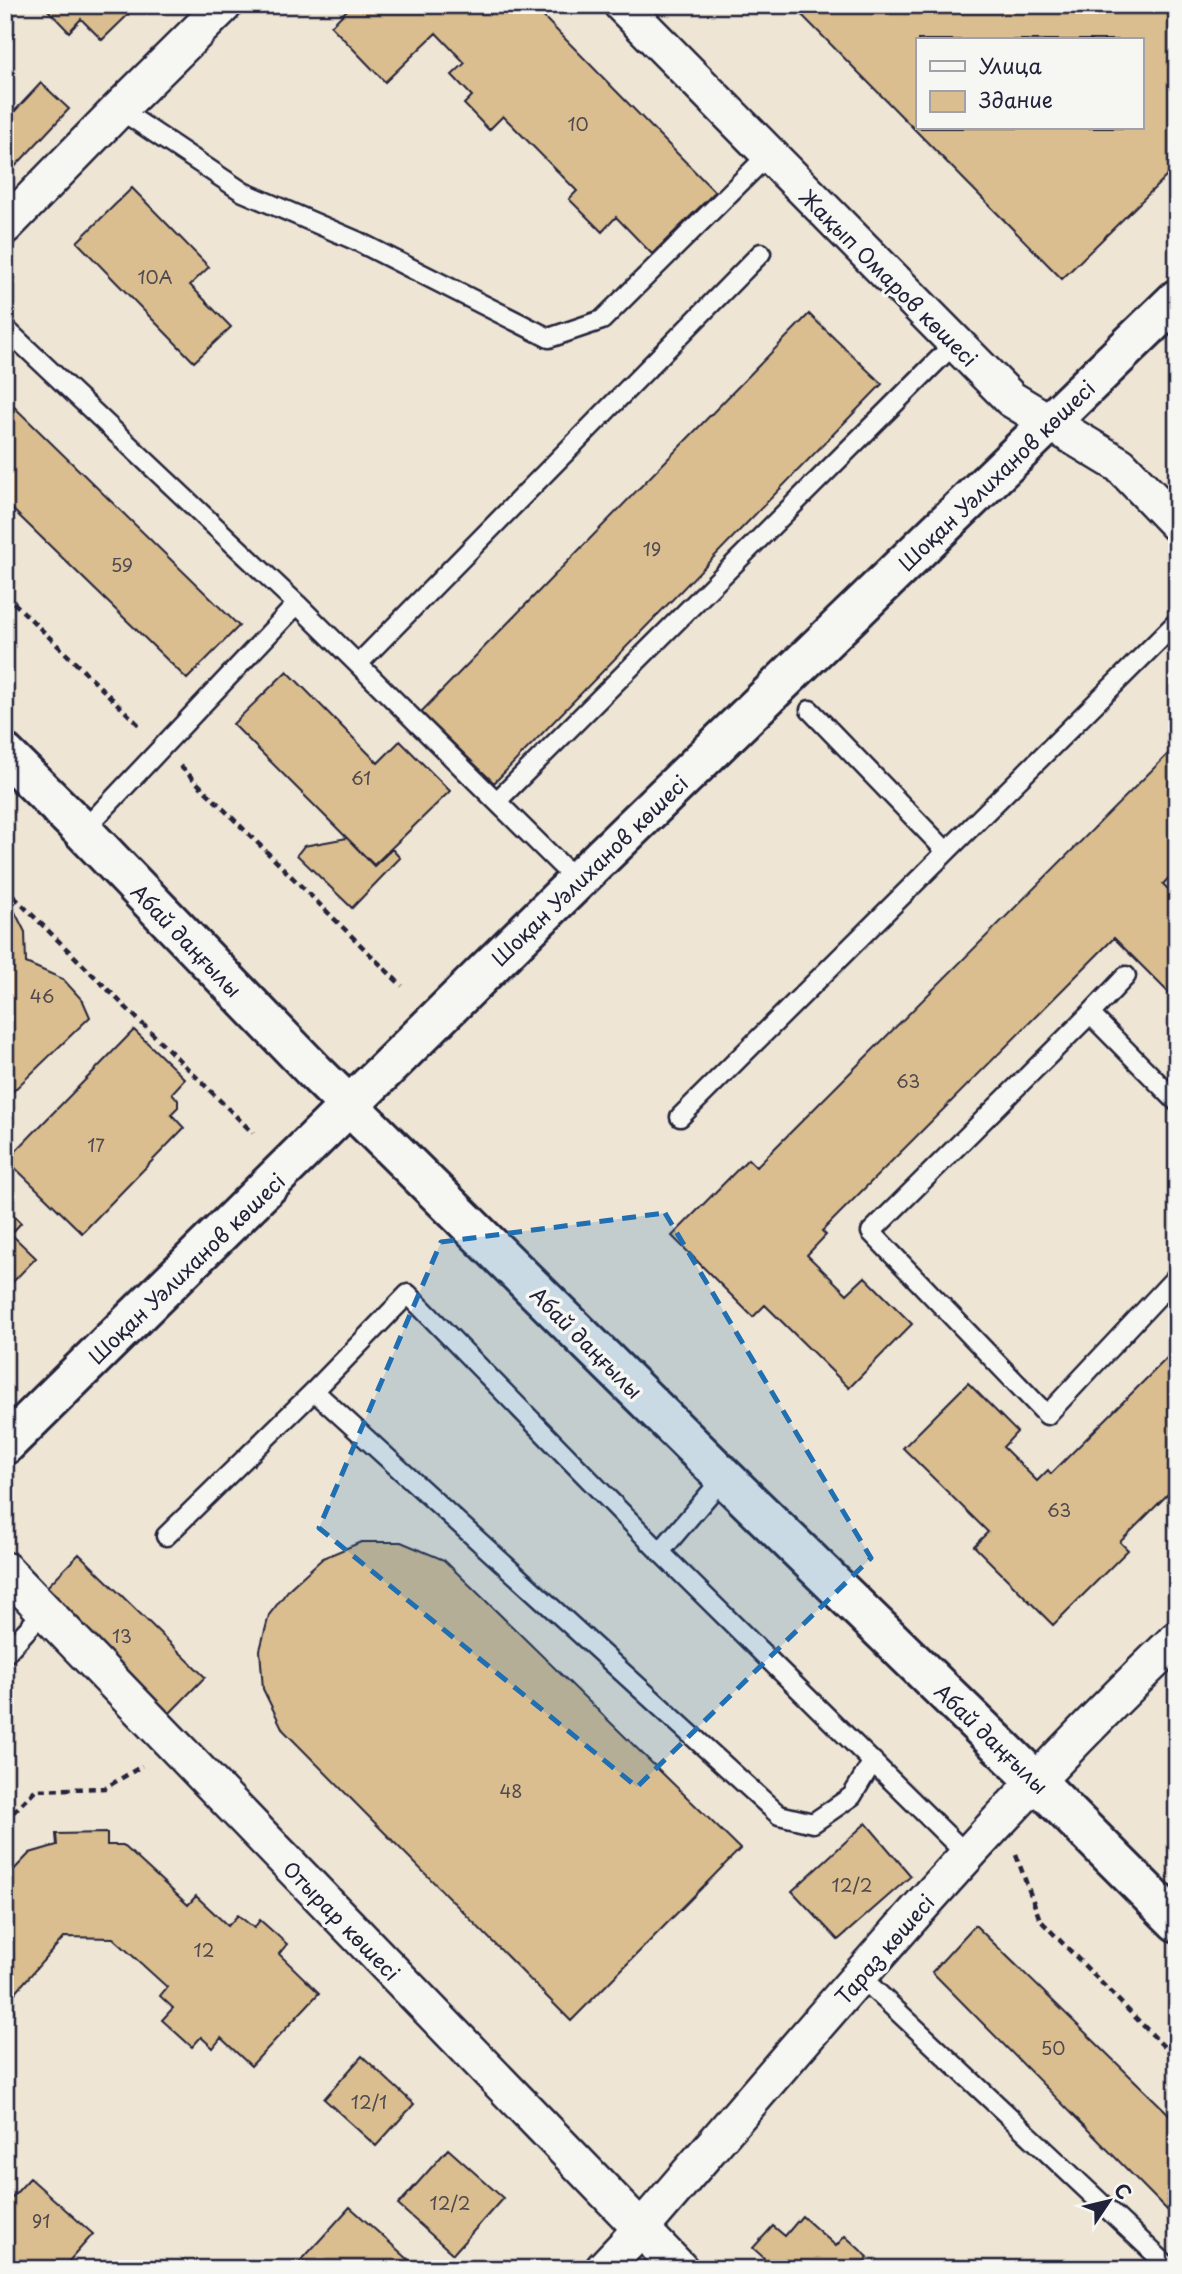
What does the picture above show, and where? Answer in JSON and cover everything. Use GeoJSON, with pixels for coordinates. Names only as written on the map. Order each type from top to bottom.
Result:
{"type":"FeatureCollection","features":[{"type":"Feature","properties":{"kind":"street"},"geometry":{"type":"LineString","coordinates":[[5,226],[224,5]]}},
{"type":"Feature","properties":{"kind":"street","name":"Жақып Омаров көшесі"},"geometry":{"type":"LineString","coordinates":[[622,5],[1011,399],[1120,465],[1177,524]]}},
{"type":"Feature","properties":{"kind":"street","name":"Шоқан Уәлиханов көшесі"},"geometry":{"type":"LineString","coordinates":[[5,1445],[577,881],[1177,299]]}},
{"type":"Feature","properties":{"kind":"street","name":"Абай даңғылы"},"geometry":{"type":"LineString","coordinates":[[5,754],[349,1106],[1177,1922]]}},
{"type":"Feature","properties":{"kind":"street","name":"Отырар көшесі"},"geometry":{"type":"LineString","coordinates":[[5,1570],[680,2269]]}},
{"type":"Feature","properties":{"kind":"street","name":"Тараз көшесі"},"geometry":{"type":"LineString","coordinates":[[603,2269],[1035,1780],[1177,1639]]}},
{"type":"Feature","properties":{"kind":"lane"},"geometry":{"type":"LineString","coordinates":[[119,109],[243,192],[358,241],[549,338],[602,320],[768,155]]}},
{"type":"Feature","properties":{"kind":"lane"},"geometry":{"type":"LineString","coordinates":[[358,664],[761,253]]}},
{"type":"Feature","properties":{"kind":"lane"},"geometry":{"type":"LineString","coordinates":[[5,328],[297,604],[577,881]]}},
{"type":"Feature","properties":{"kind":"lane"},"geometry":{"type":"LineString","coordinates":[[497,801],[955,344]]}},
{"type":"Feature","properties":{"kind":"lane"},"geometry":{"type":"LineString","coordinates":[[83,831],[297,604]]}},
{"type":"Feature","properties":{"kind":"lane"},"geometry":{"type":"LineString","coordinates":[[680,1117],[1177,622]]}},
{"type":"Feature","properties":{"kind":"lane"},"geometry":{"type":"LineString","coordinates":[[810,710],[946,851]]}},
{"type":"Feature","properties":{"kind":"lane"},"geometry":{"type":"LineString","coordinates":[[1126,976],[871,1232],[1047,1415],[1177,1276]]}},
{"type":"Feature","properties":{"kind":"lane"},"geometry":{"type":"LineString","coordinates":[[1090,1014],[1177,1102]]}},
{"type":"Feature","properties":{"kind":"lane"},"geometry":{"type":"LineString","coordinates":[[166,1536],[314,1391],[408,1294],[660,1552],[967,1855]]}},
{"type":"Feature","properties":{"kind":"lane"},"geometry":{"type":"LineString","coordinates":[[314,1391],[779,1815],[813,1823],[852,1796],[873,1761]]}},
{"type":"Feature","properties":{"kind":"lane"},"geometry":{"type":"LineString","coordinates":[[660,1552],[724,1477]]}},
{"type":"Feature","properties":{"kind":"lane"},"geometry":{"type":"LineString","coordinates":[[5,1654],[45,1610]]}},
{"type":"Feature","properties":{"kind":"lane"},"geometry":{"type":"LineString","coordinates":[[860,1976],[1171,2269]]}},
{"type":"Feature","properties":{"kind":"path"},"geometry":{"type":"LineString","coordinates":[[5,594],[402,986]]}},
{"type":"Feature","properties":{"kind":"path"},"geometry":{"type":"LineString","coordinates":[[5,888],[253,1133]]}},
{"type":"Feature","properties":{"kind":"path"},"geometry":{"type":"LineString","coordinates":[[5,1821],[35,1790],[105,1788],[175,1746]]}},
{"type":"Feature","properties":{"kind":"path"},"geometry":{"type":"LineString","coordinates":[[1002,1818],[1041,1920],[1177,2060]]}},
{"type":"Feature","properties":{"kind":"highlighted area"},"geometry":{"type":"Polygon","coordinates":[[[665,1213],[871,1558],[637,1787],[319,1528],[441,1242],[665,1213]]]}},
{"type":"Feature","properties":{"kind":"building"},"geometry":{"type":"Polygon","coordinates":[[[43,5],[138,5],[102,40],[81,19],[69,32],[43,5]]]}},
{"type":"Feature","properties":{"kind":"building"},"geometry":{"type":"Polygon","coordinates":[[[352,5],[532,5],[715,192],[652,254],[616,217],[602,232],[569,199],[577,191],[503,116],[489,130],[464,104],[472,96],[452,75],[465,63],[436,33],[385,82],[331,26],[352,5]]]}},
{"type":"Feature","properties":{"kind":"building"},"geometry":{"type":"Polygon","coordinates":[[[792,5],[1177,5],[1177,166],[1062,279],[792,5]]]}},
{"type":"Feature","properties":{"kind":"building"},"geometry":{"type":"Polygon","coordinates":[[[41,83],[69,109],[8,174],[5,171],[5,107],[12,114],[41,83]]]}},
{"type":"Feature","properties":{"kind":"building"},"geometry":{"type":"Polygon","coordinates":[[[132,188],[209,267],[190,285],[231,327],[194,362],[77,242],[132,188]]]}},
{"type":"Feature","properties":{"kind":"building"},"geometry":{"type":"Polygon","coordinates":[[[809,314],[882,384],[494,783],[421,712],[809,314]]]}},
{"type":"Feature","properties":{"kind":"building"},"geometry":{"type":"Polygon","coordinates":[[[5,398],[239,626],[187,679],[5,502],[5,398]]]}},
{"type":"Feature","properties":{"kind":"building"},"geometry":{"type":"Polygon","coordinates":[[[287,671],[378,763],[400,741],[450,791],[374,865],[233,724],[287,671]]]}},
{"type":"Feature","properties":{"kind":"building"},"geometry":{"type":"Polygon","coordinates":[[[1177,745],[1177,869],[1163,884],[1177,898],[1177,1001],[1114,938],[822,1231],[826,1235],[807,1255],[847,1294],[865,1277],[912,1324],[849,1388],[765,1305],[753,1317],[672,1236],[748,1159],[756,1167],[1177,745]]]}},
{"type":"Feature","properties":{"kind":"building"},"geometry":{"type":"Polygon","coordinates":[[[347,838],[374,866],[392,849],[400,858],[352,908],[297,855],[304,846],[347,838]]]}},
{"type":"Feature","properties":{"kind":"building"},"geometry":{"type":"Polygon","coordinates":[[[5,903],[15,912],[25,932],[26,963],[63,979],[83,1001],[90,1017],[5,1099],[5,903]]]}},
{"type":"Feature","properties":{"kind":"building"},"geometry":{"type":"Polygon","coordinates":[[[134,1030],[185,1079],[172,1093],[178,1100],[178,1107],[171,1114],[184,1128],[82,1233],[7,1160],[134,1030]]]}},
{"type":"Feature","properties":{"kind":"building"},"geometry":{"type":"Polygon","coordinates":[[[5,1208],[21,1223],[11,1234],[36,1258],[5,1290],[5,1208]]]}},
{"type":"Feature","properties":{"kind":"building"},"geometry":{"type":"Polygon","coordinates":[[[1177,1348],[1177,1485],[1120,1542],[1128,1550],[1053,1625],[974,1546],[988,1532],[903,1448],[968,1383],[1017,1432],[1003,1447],[1037,1481],[1048,1470],[1051,1474],[1177,1348]]]}},
{"type":"Feature","properties":{"kind":"building"},"geometry":{"type":"Polygon","coordinates":[[[361,1542],[401,1542],[444,1560],[740,1849],[571,2021],[283,1730],[263,1689],[260,1650],[269,1615],[290,1588],[323,1558],[361,1542]]]}},
{"type":"Feature","properties":{"kind":"building"},"geometry":{"type":"Polygon","coordinates":[[[79,1554],[205,1677],[165,1718],[40,1594],[79,1554]]]}},
{"type":"Feature","properties":{"kind":"building"},"geometry":{"type":"Polygon","coordinates":[[[866,1823],[911,1876],[838,1940],[792,1891],[866,1823]]]}},
{"type":"Feature","properties":{"kind":"building"},"geometry":{"type":"Polygon","coordinates":[[[107,1833],[107,1845],[123,1845],[188,1905],[196,1896],[228,1926],[238,1915],[254,1928],[260,1920],[287,1944],[279,1954],[319,1993],[251,2066],[221,2038],[213,2048],[201,2037],[192,2047],[162,2020],[173,2008],[160,1996],[167,1987],[113,1938],[64,1937],[6,2003],[14,2011],[5,2021],[5,1879],[30,1853],[57,1845],[56,1834],[107,1833]]]}},
{"type":"Feature","properties":{"kind":"building"},"geometry":{"type":"Polygon","coordinates":[[[975,1925],[1177,2122],[1177,2220],[932,1972],[975,1925]]]}},
{"type":"Feature","properties":{"kind":"building"},"geometry":{"type":"Polygon","coordinates":[[[362,2056],[414,2104],[376,2146],[324,2099],[362,2056]]]}},
{"type":"Feature","properties":{"kind":"building"},"geometry":{"type":"Polygon","coordinates":[[[448,2149],[503,2198],[453,2254],[398,2205],[448,2149]]]}},
{"type":"Feature","properties":{"kind":"building"},"geometry":{"type":"Polygon","coordinates":[[[30,2178],[93,2234],[62,2269],[5,2268],[5,2205],[30,2178]]]}},
{"type":"Feature","properties":{"kind":"building"},"geometry":{"type":"Polygon","coordinates":[[[350,2207],[419,2269],[302,2269],[298,2264],[350,2207]]]}},
{"type":"Feature","properties":{"kind":"building"},"geometry":{"type":"Polygon","coordinates":[[[802,2216],[836,2246],[845,2236],[868,2257],[859,2267],[861,2269],[755,2269],[764,2258],[753,2248],[773,2226],[785,2236],[802,2216]]]}}]}
